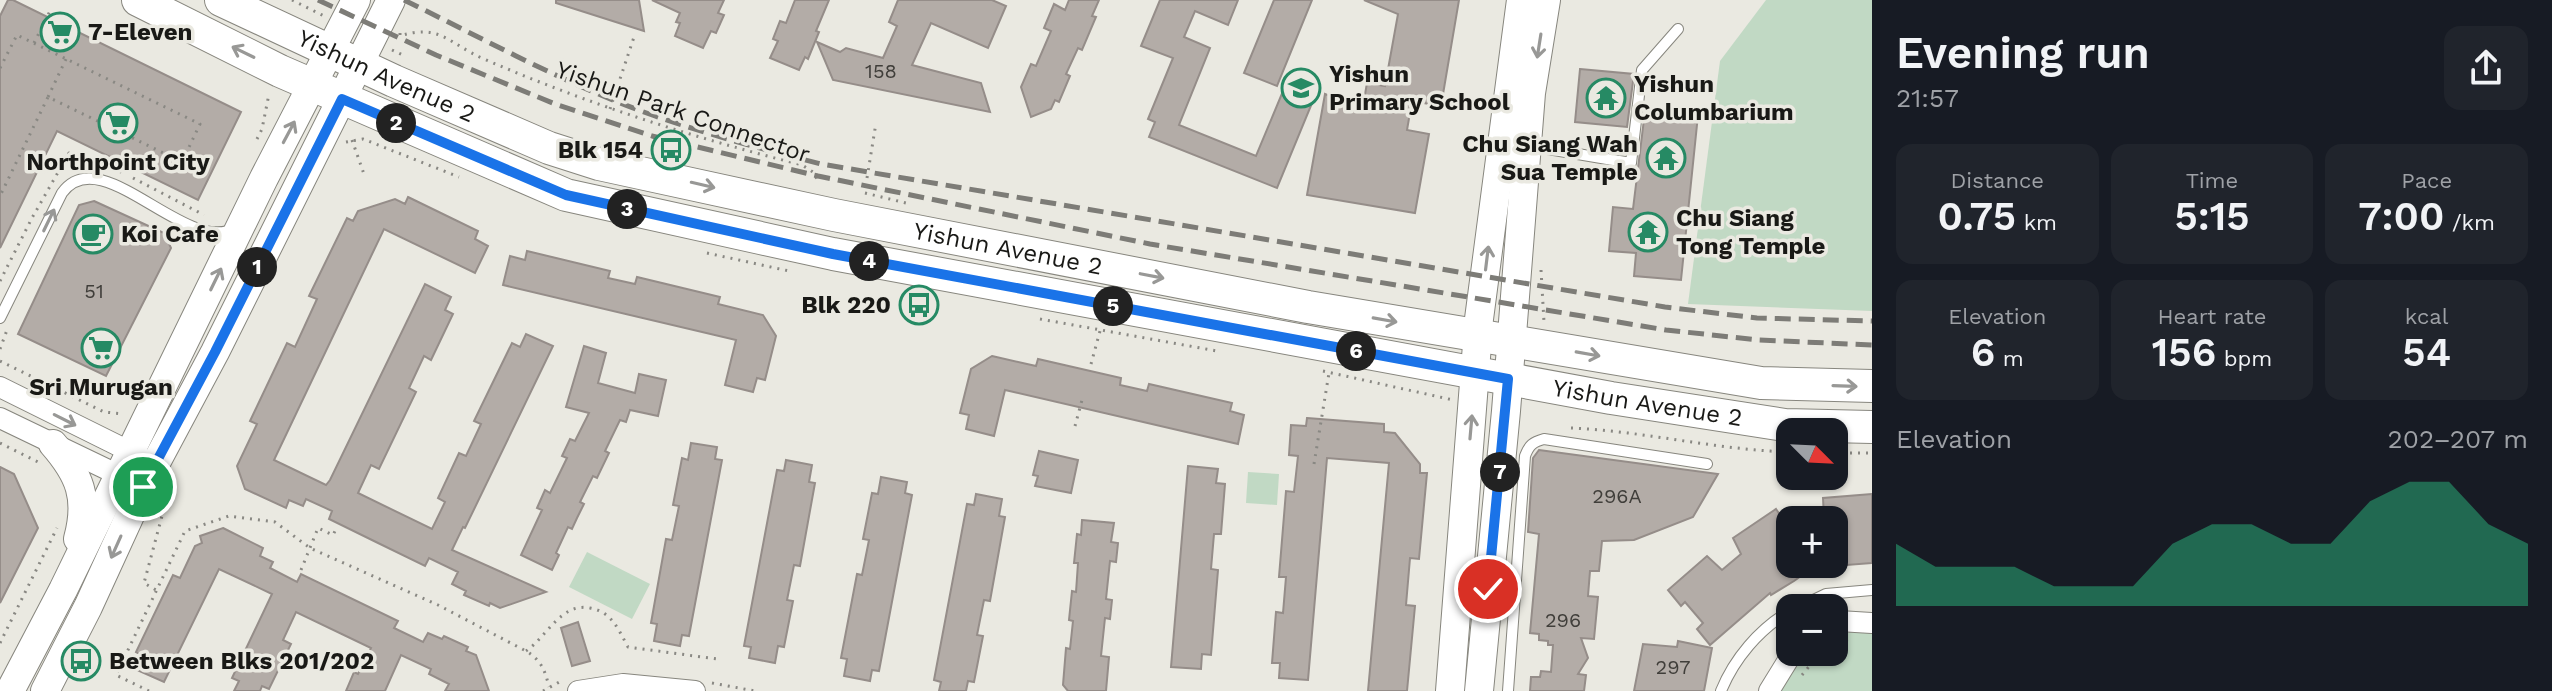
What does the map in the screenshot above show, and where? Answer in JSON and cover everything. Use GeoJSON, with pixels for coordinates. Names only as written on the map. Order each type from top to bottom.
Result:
{"type":"FeatureCollection","features":[{"type":"Feature","properties":{"kind":"main road","name":"Yishun Avenue 2"},"geometry":{"type":"LineString","coordinates":[[138,0],[328,92],[566,195],[833,254],[1508,379],[1785,425],[1872,427]]}},
{"type":"Feature","properties":{"kind":"main road","name":"Yishun Avenue 2"},"geometry":{"type":"LineString","coordinates":[[221,0],[549,148],[599,164],[834,215],[1308,307],[1761,383],[1872,386]]}},
{"type":"Feature","properties":{"kind":"main road"},"geometry":{"type":"LineString","coordinates":[[10,691],[63,590],[141,478],[215,352],[344,58],[356,0]]}},
{"type":"Feature","properties":{"kind":"main road"},"geometry":{"type":"LineString","coordinates":[[344,58],[391,0]]}},
{"type":"Feature","properties":{"kind":"main road"},"geometry":{"type":"LineString","coordinates":[[1479,691],[1511,341],[1514,144],[1521,0]]}},
{"type":"Feature","properties":{"kind":"main road"},"geometry":{"type":"LineString","coordinates":[[1450,691],[1478,336],[1514,144],[1531,93],[1546,0]]}},
{"type":"Feature","properties":{"kind":"main road"},"geometry":{"type":"LineString","coordinates":[[45,691],[88,607],[243,222],[328,92]]}},
{"type":"Feature","properties":{"kind":"main road"},"geometry":{"type":"LineString","coordinates":[[599,164],[632,182],[643,201],[643,213]]}},
{"type":"Feature","properties":{"kind":"main road"},"geometry":{"type":"LineString","coordinates":[[46,453],[75,473],[84,504],[82,524],[63,590]]}},
{"type":"Feature","properties":{"kind":"street"},"geometry":{"type":"LineString","coordinates":[[0,387],[141,478]]}},
{"type":"Feature","properties":{"kind":"street"},"geometry":{"type":"LineString","coordinates":[[0,418],[46,453],[141,478]]}},
{"type":"Feature","properties":{"kind":"street"},"geometry":{"type":"LineString","coordinates":[[1848,622],[1872,623]]}},
{"type":"Feature","properties":{"kind":"street"},"geometry":{"type":"LineString","coordinates":[[1769,691],[1784,666]]}},
{"type":"Feature","properties":{"kind":"street"},"geometry":{"type":"LineString","coordinates":[[578,691],[623,684],[695,691]]}},
{"type":"Feature","properties":{"kind":"lane"},"geometry":{"type":"LineString","coordinates":[[1514,144],[1631,163],[1642,70],[1678,29]]}},
{"type":"Feature","properties":{"kind":"lane"},"geometry":{"type":"LineString","coordinates":[[0,318],[62,193],[74,180],[97,178],[202,230],[230,231],[243,222]]}},
{"type":"Feature","properties":{"kind":"lane"},"geometry":{"type":"LineString","coordinates":[[1508,691],[1525,456],[1529,447],[1535,441],[1544,439],[1707,464]]}},
{"type":"Feature","properties":{"kind":"lane"},"geometry":{"type":"LineString","coordinates":[[1826,594],[1872,590]]}},
{"type":"Feature","properties":{"kind":"lane"},"geometry":{"type":"LineString","coordinates":[[1721,691],[1727,674],[1751,643],[1776,622]]}},
{"type":"Feature","properties":{"kind":"path"},"geometry":{"type":"LineString","coordinates":[[292,0],[311,9]]}},
{"type":"Feature","properties":{"kind":"path"},"geometry":{"type":"LineString","coordinates":[[34,43],[51,9]]}},
{"type":"Feature","properties":{"kind":"path","name":"Yishun Park Connector"},"geometry":{"type":"LineString","coordinates":[[400,36],[424,30],[435,32],[479,57],[610,110],[689,136],[802,165],[813,172],[819,183]]}},
{"type":"Feature","properties":{"kind":"path"},"geometry":{"type":"LineString","coordinates":[[0,68],[17,35],[200,124],[182,162],[48,97]]}},
{"type":"Feature","properties":{"kind":"path"},"geometry":{"type":"LineString","coordinates":[[610,110],[634,37]]}},
{"type":"Feature","properties":{"kind":"path"},"geometry":{"type":"LineString","coordinates":[[0,196],[66,59]]}},
{"type":"Feature","properties":{"kind":"path"},"geometry":{"type":"LineString","coordinates":[[867,178],[876,123]]}},
{"type":"Feature","properties":{"kind":"path"},"geometry":{"type":"LineString","coordinates":[[352,140],[365,177]]}},
{"type":"Feature","properties":{"kind":"path"},"geometry":{"type":"LineString","coordinates":[[0,281],[69,153],[84,154],[209,217]]}},
{"type":"Feature","properties":{"kind":"path"},"geometry":{"type":"LineString","coordinates":[[0,349],[12,320]]}},
{"type":"Feature","properties":{"kind":"path"},"geometry":{"type":"LineString","coordinates":[[1091,364],[1100,331]]}},
{"type":"Feature","properties":{"kind":"path"},"geometry":{"type":"LineString","coordinates":[[0,361],[104,412],[123,413]]}},
{"type":"Feature","properties":{"kind":"path"},"geometry":{"type":"LineString","coordinates":[[1314,464],[1329,372]]}},
{"type":"Feature","properties":{"kind":"path"},"geometry":{"type":"LineString","coordinates":[[1075,426],[1082,400]]}},
{"type":"Feature","properties":{"kind":"path"},"geometry":{"type":"LineString","coordinates":[[1559,428],[1600,429],[1655,439],[1776,451]]}},
{"type":"Feature","properties":{"kind":"path"},"geometry":{"type":"LineString","coordinates":[[0,443],[46,453]]}},
{"type":"Feature","properties":{"kind":"path"},"geometry":{"type":"LineString","coordinates":[[1848,453],[1872,453]]}},
{"type":"Feature","properties":{"kind":"path"},"geometry":{"type":"LineString","coordinates":[[141,478],[162,516],[144,583],[156,590]]}},
{"type":"Feature","properties":{"kind":"path"},"geometry":{"type":"LineString","coordinates":[[149,691],[116,675],[185,531],[229,516],[275,522],[310,548],[438,605],[526,651],[544,669],[549,687]]}},
{"type":"Feature","properties":{"kind":"path"},"geometry":{"type":"LineString","coordinates":[[0,643],[58,526]]}},
{"type":"Feature","properties":{"kind":"path"},"geometry":{"type":"LineString","coordinates":[[301,570],[318,528],[333,535],[337,527]]}},
{"type":"Feature","properties":{"kind":"path"},"geometry":{"type":"LineString","coordinates":[[526,651],[538,643],[559,618],[581,606],[607,614],[618,626],[628,647],[717,659]]}},
{"type":"Feature","properties":{"kind":"path"},"geometry":{"type":"LineString","coordinates":[[1799,678],[1809,666]]}},
{"type":"Feature","properties":{"kind":"green space"},"geometry":{"type":"Polygon","coordinates":[[[1766,0],[1872,0],[1872,311],[1688,304],[1720,61],[1766,0]]]}},
{"type":"Feature","properties":{"kind":"green space"},"geometry":{"type":"Polygon","coordinates":[[[1248,472],[1279,474],[1277,505],[1246,503],[1248,472]]]}},
{"type":"Feature","properties":{"kind":"green space"},"geometry":{"type":"Polygon","coordinates":[[[587,552],[650,584],[632,619],[569,587],[587,552]]]}},
{"type":"Feature","properties":{"kind":"green space"},"geometry":{"type":"Polygon","coordinates":[[[1857,628],[1872,629],[1872,691],[1781,691],[1794,666],[1848,666],[1848,633],[1857,628]]]}},
{"type":"Feature","properties":{"kind":"building","name":"Northpoint City"},"geometry":{"type":"Polygon","coordinates":[[[8,0],[241,112],[198,200],[57,131],[0,248],[0,16],[8,0]]]}},
{"type":"Feature","properties":{"kind":"building"},"geometry":{"type":"Polygon","coordinates":[[[556,0],[639,0],[644,31],[556,3],[556,0]]]}},
{"type":"Feature","properties":{"kind":"building"},"geometry":{"type":"Polygon","coordinates":[[[652,0],[724,0],[718,13],[724,15],[716,33],[711,31],[703,48],[675,36],[680,13],[652,0]]]}},
{"type":"Feature","properties":{"kind":"building"},"geometry":{"type":"Polygon","coordinates":[[[795,0],[829,0],[808,59],[805,57],[799,70],[770,58],[778,41],[773,39],[780,21],[786,23],[795,0]]]}},
{"type":"Feature","properties":{"kind":"building"},"geometry":{"type":"Polygon","coordinates":[[[898,0],[992,0],[1006,6],[988,48],[931,23],[912,65],[981,83],[990,112],[833,80],[817,42],[840,52],[846,48],[883,58],[897,26],[889,22],[898,0]]]}},
{"type":"Feature","properties":{"kind":"building"},"geometry":{"type":"Polygon","coordinates":[[[1069,0],[1099,0],[1092,16],[1096,17],[1082,50],[1078,48],[1066,74],[1070,76],[1059,102],[1055,100],[1051,109],[1031,117],[1021,87],[1031,64],[1036,66],[1051,31],[1044,28],[1054,4],[1065,10],[1069,0]]]}},
{"type":"Feature","properties":{"kind":"building"},"geometry":{"type":"Polygon","coordinates":[[[1160,0],[1238,0],[1228,25],[1195,11],[1184,37],[1210,48],[1179,125],[1256,156],[1288,79],[1317,91],[1277,188],[1149,137],[1155,122],[1148,119],[1173,58],[1141,46],[1160,0]]]}},
{"type":"Feature","properties":{"kind":"building"},"geometry":{"type":"Polygon","coordinates":[[[1274,0],[1312,0],[1277,86],[1244,73],[1274,0]]]}},
{"type":"Feature","properties":{"kind":"building"},"geometry":{"type":"Polygon","coordinates":[[[1364,0],[1459,0],[1441,106],[1412,101],[1407,130],[1429,134],[1415,213],[1307,195],[1325,94],[1363,106],[1367,83],[1385,86],[1398,14],[1364,0]]]}},
{"type":"Feature","properties":{"kind":"building","name":"Yishun Columbarium"},"geometry":{"type":"Polygon","coordinates":[[[1580,69],[1634,74],[1627,127],[1575,122],[1580,69]]]}},
{"type":"Feature","properties":{"kind":"building"},"geometry":{"type":"Polygon","coordinates":[[[1645,111],[1698,115],[1681,280],[1634,276],[1636,253],[1609,251],[1613,207],[1633,209],[1645,111]]]}},
{"type":"Feature","properties":{"kind":"building"},"geometry":{"type":"Polygon","coordinates":[[[408,197],[478,231],[475,239],[488,246],[475,273],[384,229],[274,460],[326,485],[425,284],[451,297],[445,310],[453,314],[431,360],[424,356],[409,388],[416,392],[379,469],[371,465],[358,493],[432,529],[445,502],[438,498],[459,453],[466,456],[481,424],[474,421],[512,343],[520,347],[526,334],[553,346],[452,550],[546,592],[500,608],[464,595],[466,591],[452,584],[458,572],[429,558],[425,566],[329,519],[332,511],[306,499],[303,506],[289,500],[286,508],[245,489],[237,466],[257,424],[250,421],[287,343],[295,347],[317,299],[309,296],[347,218],[353,221],[358,211],[395,199],[405,204],[408,197]]]}},
{"type":"Feature","properties":{"kind":"building"},"geometry":{"type":"Polygon","coordinates":[[[94,201],[164,233],[171,248],[106,376],[18,334],[79,205],[94,201]]]}},
{"type":"Feature","properties":{"kind":"building"},"geometry":{"type":"Polygon","coordinates":[[[527,251],[610,271],[608,278],[635,284],[637,277],[720,297],[718,304],[763,315],[776,336],[765,380],[757,378],[753,392],[725,385],[736,340],[503,285],[510,256],[525,260],[527,251]]]}},
{"type":"Feature","properties":{"kind":"building"},"geometry":{"type":"Polygon","coordinates":[[[584,346],[606,353],[598,383],[635,393],[639,374],[666,380],[658,416],[630,410],[626,422],[620,420],[605,451],[609,453],[597,478],[593,476],[580,502],[584,504],[572,529],[568,527],[552,570],[521,555],[542,510],[537,508],[545,490],[550,493],[567,458],[562,456],[570,439],[575,441],[589,413],[566,407],[584,346]]]}},
{"type":"Feature","properties":{"kind":"building"},"geometry":{"type":"Polygon","coordinates":[[[992,356],[1036,366],[1038,359],[1121,378],[1120,385],[1147,391],[1149,384],[1232,403],[1230,411],[1244,415],[1238,444],[1005,390],[994,436],[966,429],[969,415],[960,413],[971,369],[992,356]]]}},
{"type":"Feature","properties":{"kind":"building"},"geometry":{"type":"Polygon","coordinates":[[[1307,418],[1384,424],[1384,432],[1395,433],[1420,464],[1420,473],[1427,473],[1419,559],[1410,558],[1406,605],[1415,606],[1407,691],[1368,691],[1389,463],[1327,458],[1308,680],[1279,678],[1280,663],[1272,663],[1276,612],[1283,613],[1286,577],[1279,577],[1286,491],[1294,492],[1298,456],[1289,455],[1291,425],[1306,426],[1307,418]]]}},
{"type":"Feature","properties":{"kind":"building"},"geometry":{"type":"Polygon","coordinates":[[[691,443],[717,447],[715,459],[722,460],[689,636],[682,635],[680,646],[654,641],[657,624],[651,623],[666,539],[672,540],[679,506],[673,505],[682,458],[688,460],[691,443]]]}},
{"type":"Feature","properties":{"kind":"building"},"geometry":{"type":"Polygon","coordinates":[[[1539,450],[1718,474],[1693,517],[1634,540],[1602,541],[1599,571],[1590,571],[1588,596],[1598,597],[1594,639],[1581,638],[1588,658],[1578,674],[1586,675],[1584,691],[1530,691],[1531,677],[1540,677],[1541,671],[1551,672],[1553,645],[1539,640],[1539,634],[1530,633],[1539,534],[1528,532],[1533,458],[1539,450]]]}},
{"type":"Feature","properties":{"kind":"building"},"geometry":{"type":"Polygon","coordinates":[[[1039,451],[1078,460],[1071,493],[1035,486],[1038,476],[1033,475],[1039,451]]]}},
{"type":"Feature","properties":{"kind":"building"},"geometry":{"type":"Polygon","coordinates":[[[786,460],[812,465],[809,482],[815,483],[800,566],[794,565],[787,600],[793,601],[784,647],[778,646],[775,663],[749,658],[751,647],[744,646],[777,470],[784,471],[786,460]]]}},
{"type":"Feature","properties":{"kind":"building"},"geometry":{"type":"Polygon","coordinates":[[[1188,466],[1218,469],[1216,483],[1225,484],[1221,534],[1214,534],[1211,569],[1218,570],[1211,655],[1202,654],[1201,669],[1171,667],[1188,466]]]}},
{"type":"Feature","properties":{"kind":"building"},"geometry":{"type":"Polygon","coordinates":[[[0,467],[14,474],[38,528],[0,603],[0,467]]]}},
{"type":"Feature","properties":{"kind":"building"},"geometry":{"type":"Polygon","coordinates":[[[881,477],[907,482],[905,493],[912,495],[879,671],[872,670],[870,681],[844,676],[847,659],[841,658],[857,574],[862,575],[869,540],[863,539],[872,493],[878,494],[881,477]]]}},
{"type":"Feature","properties":{"kind":"building"},"geometry":{"type":"Polygon","coordinates":[[[976,494],[1002,499],[999,516],[1005,517],[990,601],[984,600],[977,635],[983,636],[974,682],[968,681],[966,691],[939,691],[941,682],[934,680],[967,504],[974,505],[976,494]]]}},
{"type":"Feature","properties":{"kind":"building"},"geometry":{"type":"Polygon","coordinates":[[[1872,494],[1872,563],[1848,565],[1848,506],[1823,506],[1823,498],[1872,494]]]}},
{"type":"Feature","properties":{"kind":"building"},"geometry":{"type":"Polygon","coordinates":[[[1776,509],[1776,578],[1798,578],[1770,593],[1710,645],[1697,629],[1703,623],[1685,602],[1681,606],[1668,590],[1707,556],[1722,570],[1741,554],[1733,538],[1776,509]]]}},
{"type":"Feature","properties":{"kind":"building"},"geometry":{"type":"Polygon","coordinates":[[[1082,520],[1114,523],[1111,542],[1118,543],[1116,562],[1110,561],[1106,599],[1112,600],[1110,619],[1105,618],[1101,656],[1109,657],[1106,691],[1068,691],[1063,685],[1066,648],[1070,649],[1073,621],[1069,620],[1072,591],[1076,592],[1078,563],[1074,563],[1077,534],[1081,535],[1082,520]]]}},
{"type":"Feature","properties":{"kind":"building"},"geometry":{"type":"Polygon","coordinates":[[[223,528],[263,548],[260,556],[273,562],[270,568],[297,582],[301,574],[398,621],[394,628],[423,642],[428,633],[442,639],[444,636],[468,647],[466,651],[476,655],[489,691],[445,691],[449,684],[429,674],[431,669],[401,655],[385,691],[346,691],[354,672],[358,674],[371,648],[296,612],[283,640],[291,644],[269,689],[262,686],[260,691],[234,691],[239,681],[232,678],[272,594],[219,569],[164,682],[137,670],[143,656],[136,652],[173,575],[180,578],[195,546],[202,543],[200,536],[223,528]]]}},
{"type":"Feature","properties":{"kind":"building"},"geometry":{"type":"Polygon","coordinates":[[[578,622],[590,661],[572,666],[561,628],[578,622]]]}},
{"type":"Feature","properties":{"kind":"building"},"geometry":{"type":"Polygon","coordinates":[[[1678,641],[1712,648],[1704,691],[1634,691],[1643,644],[1677,647],[1678,641]]]}},
{"type":"Feature","properties":{"kind":"railway"},"geometry":{"type":"LineString","coordinates":[[318,0],[436,55],[555,104],[652,136],[818,176],[1150,244],[1666,330],[1759,340],[1872,345]]}},
{"type":"Feature","properties":{"kind":"railway"},"geometry":{"type":"LineString","coordinates":[[404,0],[528,62],[623,104],[717,136],[821,164],[1665,307],[1757,318],[1872,321]]}},
{"type":"Feature","properties":{"kind":"place","name":"7-Eleven"},"geometry":{"type":"Point","coordinates":[60,32]}},
{"type":"Feature","properties":{"kind":"place","name":"Yishun Primary School"},"geometry":{"type":"Point","coordinates":[1301,88]}},
{"type":"Feature","properties":{"kind":"place","name":"Yishun Columbarium"},"geometry":{"type":"Point","coordinates":[1606,98]}},
{"type":"Feature","properties":{"kind":"place","name":"Northpoint City"},"geometry":{"type":"Point","coordinates":[118,123]}},
{"type":"Feature","properties":{"kind":"place","name":"Blk 154"},"geometry":{"type":"Point","coordinates":[671,150]}},
{"type":"Feature","properties":{"kind":"place","name":"Chu Siang Wah Sua Temple"},"geometry":{"type":"Point","coordinates":[1666,158]}},
{"type":"Feature","properties":{"kind":"place","name":"Chu Siang Tong Temple"},"geometry":{"type":"Point","coordinates":[1648,232]}},
{"type":"Feature","properties":{"kind":"place","name":"Koi Cafe"},"geometry":{"type":"Point","coordinates":[93,234]}},
{"type":"Feature","properties":{"kind":"place","name":"Blk 220"},"geometry":{"type":"Point","coordinates":[919,305]}},
{"type":"Feature","properties":{"kind":"place","name":"Sri Murugan"},"geometry":{"type":"Point","coordinates":[101,348]}},
{"type":"Feature","properties":{"kind":"place","name":"Between Blks 201/202"},"geometry":{"type":"Point","coordinates":[81,661]}},
{"type":"Feature","properties":{"kind":"route"},"geometry":{"type":"LineString","coordinates":[[143,487],[215,352],[342,99],[566,195],[833,254],[1508,379],[1488,589]]}}]}
